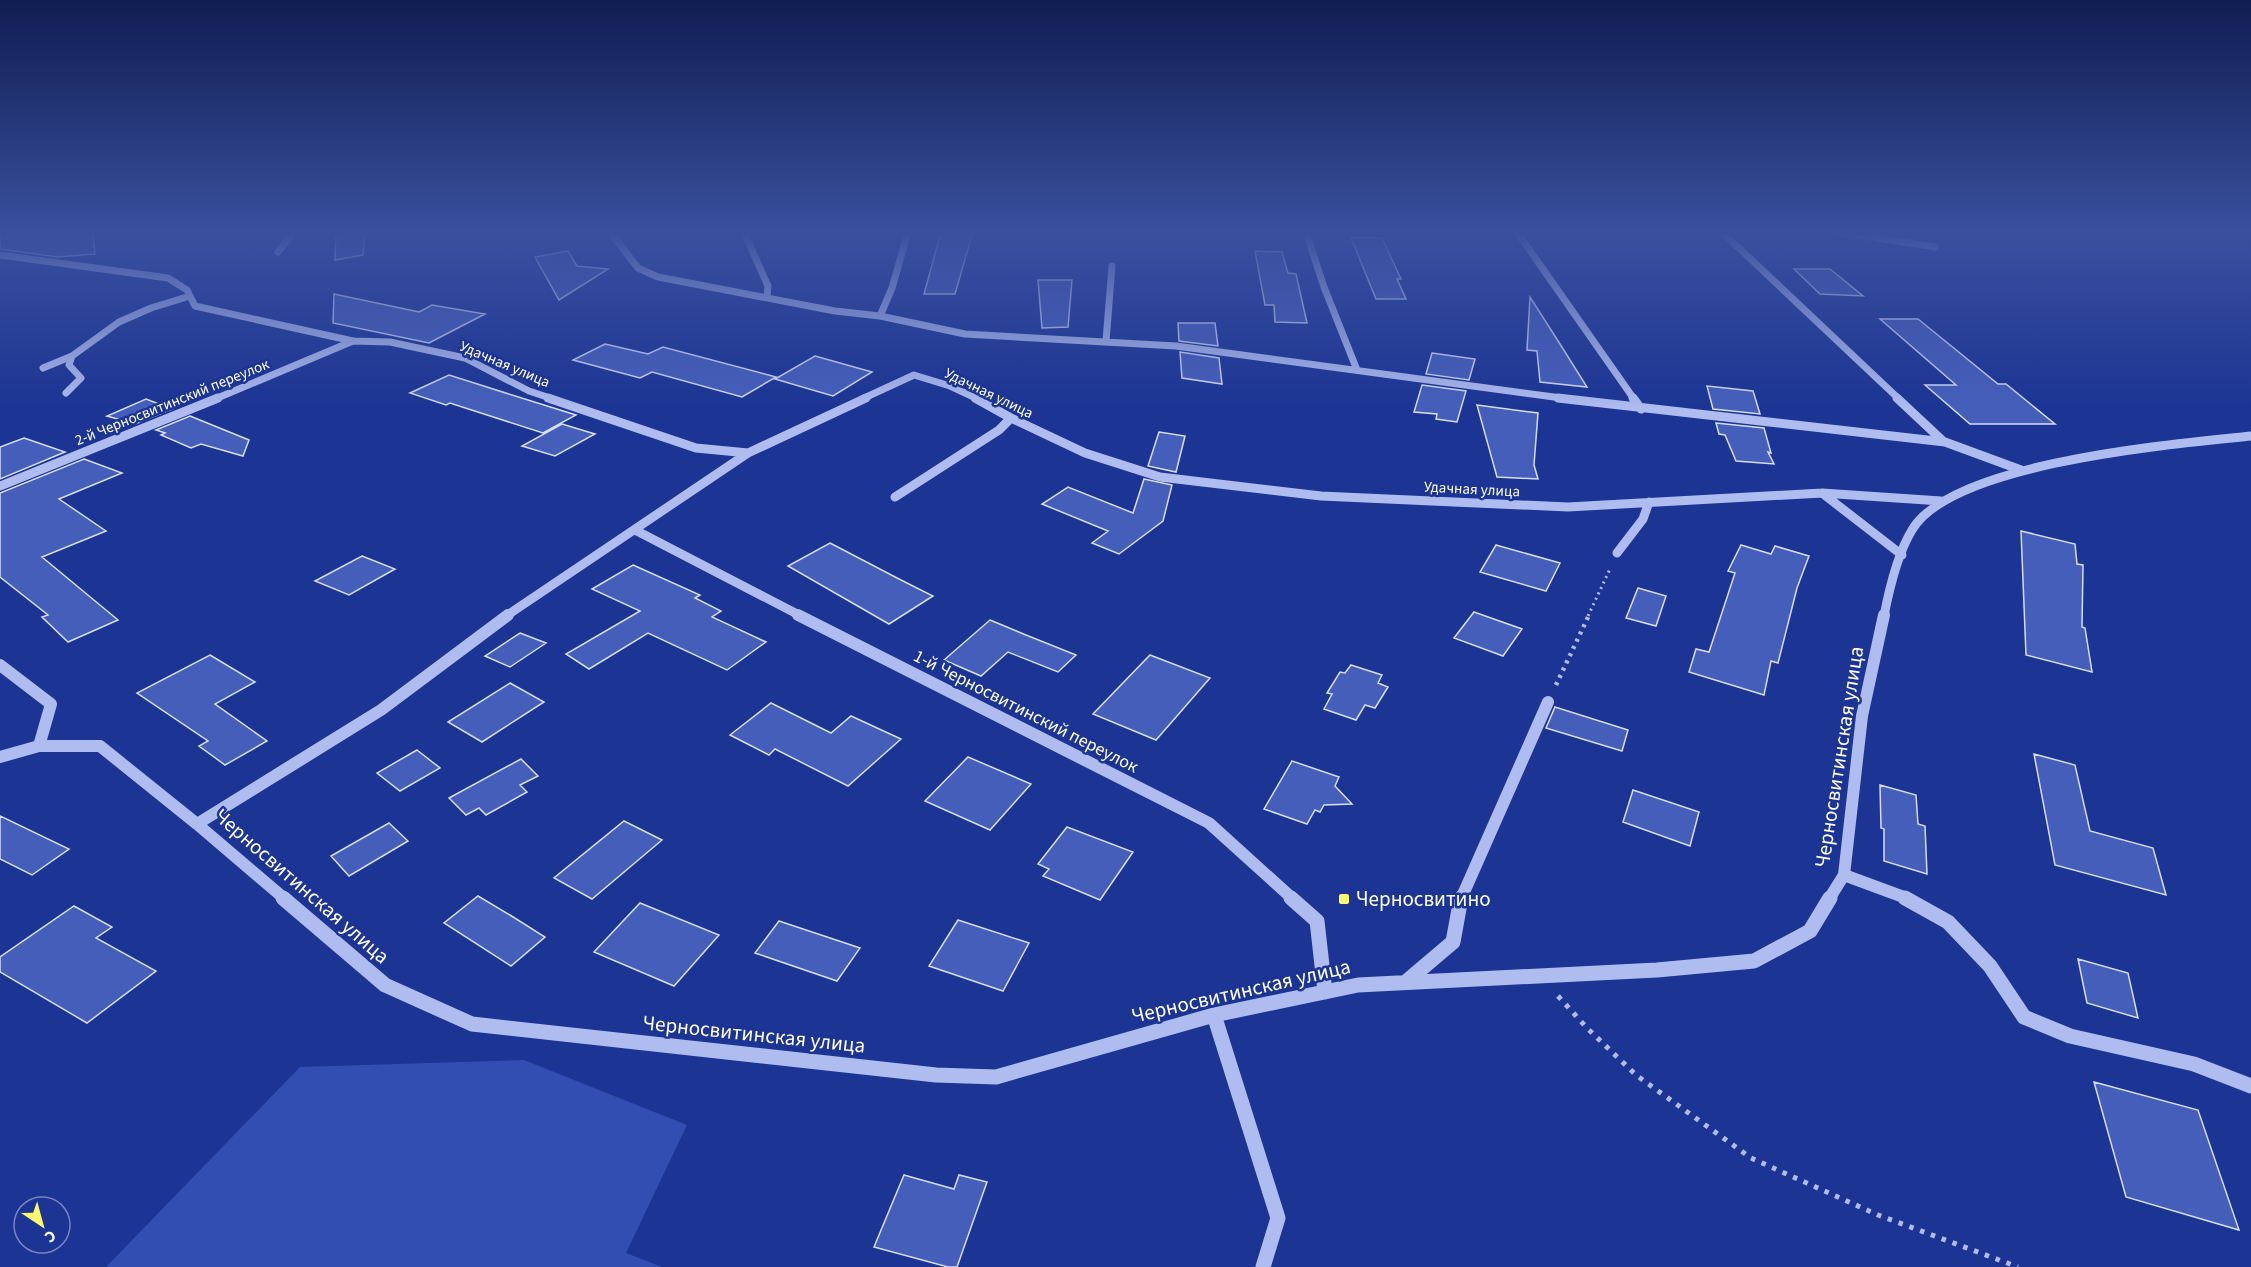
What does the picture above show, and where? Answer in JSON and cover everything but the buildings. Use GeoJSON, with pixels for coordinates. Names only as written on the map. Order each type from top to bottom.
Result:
{"type":"FeatureCollection","features":[{"type":"Feature","properties":{"kind":"street","name":"Удачная улица"},"geometry":{"type":"LineString","coordinates":[[188,291],[195,306],[353,341],[390,342],[465,358],[529,391],[696,448],[748,453],[914,375],[959,390],[1085,453],[1160,477],[1321,496],[1568,507],[1822,493],[1941,501]]}},
{"type":"Feature","properties":{"kind":"street"},"geometry":{"type":"LineString","coordinates":[[735,291],[835,311],[880,316],[965,334],[1176,346],[1641,409],[1945,442],[2021,470]]}},
{"type":"Feature","properties":{"kind":"street"},"geometry":{"type":"LineString","coordinates":[[767,297],[768,291]]}},
{"type":"Feature","properties":{"kind":"street"},"geometry":{"type":"LineString","coordinates":[[880,316],[891,291]]}},
{"type":"Feature","properties":{"kind":"street"},"geometry":{"type":"LineString","coordinates":[[1106,341],[1110,291]]}},
{"type":"Feature","properties":{"kind":"street"},"geometry":{"type":"LineString","coordinates":[[1326,291],[1357,370]]}},
{"type":"Feature","properties":{"kind":"street"},"geometry":{"type":"LineString","coordinates":[[1558,291],[1641,409]]}},
{"type":"Feature","properties":{"kind":"street"},"geometry":{"type":"LineString","coordinates":[[1785,291],[1945,442]]}},
{"type":"Feature","properties":{"kind":"street"},"geometry":{"type":"LineString","coordinates":[[43,368],[72,356],[119,322],[151,308],[190,296]]}},
{"type":"Feature","properties":{"kind":"street","name":"2-й Черносвитинский переулок"},"geometry":{"type":"LineString","coordinates":[[0,486],[353,341]]}},
{"type":"Feature","properties":{"kind":"street"},"geometry":{"type":"LineString","coordinates":[[66,393],[81,378],[69,365],[72,356]]}},
{"type":"Feature","properties":{"kind":"street"},"geometry":{"type":"LineString","coordinates":[[895,497],[999,430],[1011,418]]}},
{"type":"Feature","properties":{"kind":"street","name":"Черносвитинская улица"},"geometry":{"type":"LineString","coordinates":[[0,757],[39,746],[100,746],[197,824],[385,985],[472,1024],[936,1075],[996,1077],[1214,1015],[1358,985],[1657,970],[1754,961],[1810,931],[1844,875],[1862,716],[1891,583],[1912,529],[1941,501],[2021,470],[2140,448],[2251,436]]}},
{"type":"Feature","properties":{"kind":"street"},"geometry":{"type":"LineString","coordinates":[[197,824],[381,710],[496,623],[748,453]]}},
{"type":"Feature","properties":{"kind":"street"},"geometry":{"type":"LineString","coordinates":[[1822,493],[1902,555]]}},
{"type":"Feature","properties":{"kind":"street"},"geometry":{"type":"LineString","coordinates":[[1617,553],[1643,519],[1649,502]]}},
{"type":"Feature","properties":{"kind":"street","name":"1-й Черносвитинский переулок"},"geometry":{"type":"LineString","coordinates":[[635,530],[892,664],[1209,823],[1317,921],[1325,992]]}},
{"type":"Feature","properties":{"kind":"street"},"geometry":{"type":"LineString","coordinates":[[0,665],[51,704],[39,746]]}},
{"type":"Feature","properties":{"kind":"street"},"geometry":{"type":"LineString","coordinates":[[1407,981],[1453,942],[1461,898],[1548,702]]}},
{"type":"Feature","properties":{"kind":"street"},"geometry":{"type":"LineString","coordinates":[[1844,875],[1914,901],[1948,922],[1990,966],[2024,1017],[2070,1036],[2194,1064],[2251,1086]]}},
{"type":"Feature","properties":{"kind":"street"},"geometry":{"type":"LineString","coordinates":[[1214,1015],[1278,1218],[1263,1267]]}},
{"type":"Feature","properties":{"kind":"path"},"geometry":{"type":"LineString","coordinates":[[1548,702],[1617,553]]}},
{"type":"Feature","properties":{"kind":"path"},"geometry":{"type":"LineString","coordinates":[[1540,976],[1587,1028],[1636,1075],[1751,1158],[1878,1215],[2018,1267]]}},
{"type":"Feature","properties":{"kind":"shaded area"},"geometry":{"type":"Polygon","coordinates":[[[524,1060],[687,1125],[626,1253],[662,1267],[106,1267],[300,1067],[524,1060]]]}},
{"type":"Feature","properties":{"kind":"place","name":"Черносвитино"},"geometry":{"type":"Point","coordinates":[1344,899]}}]}
